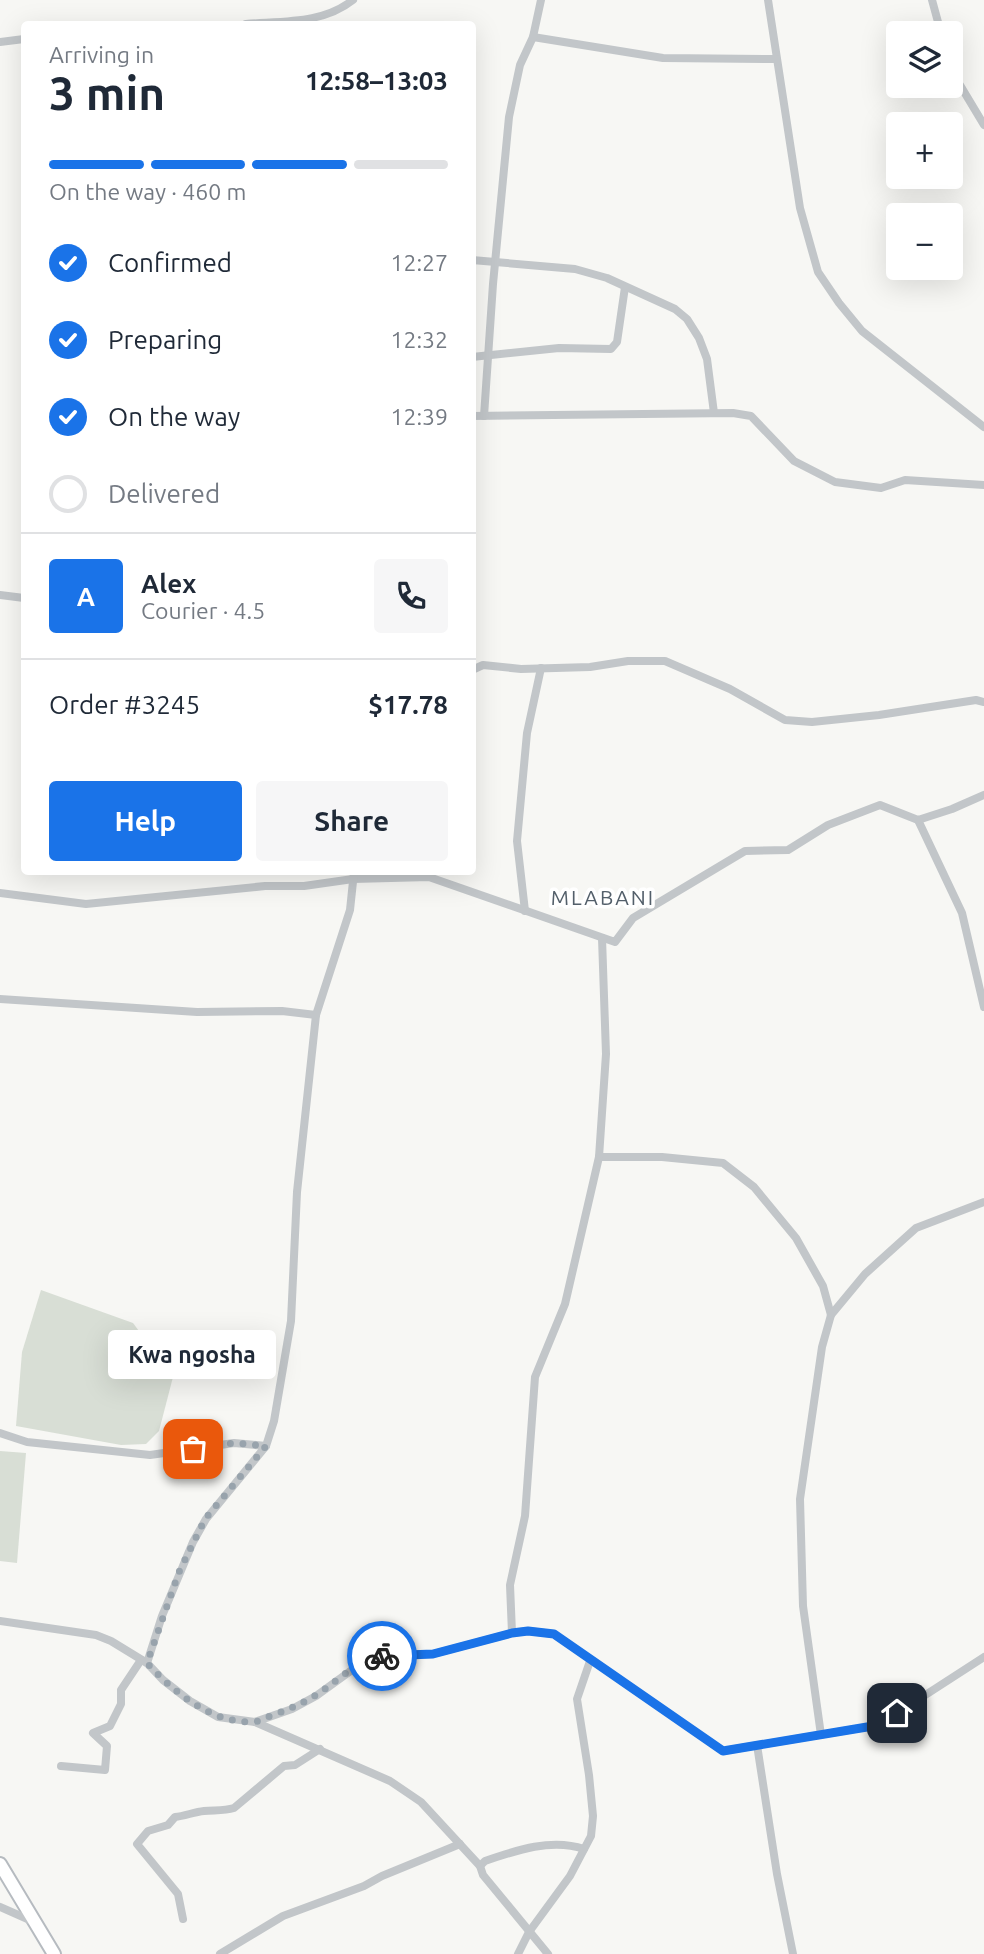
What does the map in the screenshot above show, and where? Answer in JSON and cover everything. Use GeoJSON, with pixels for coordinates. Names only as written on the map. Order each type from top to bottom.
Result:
{"type":"FeatureCollection","features":[{"type":"Feature","properties":{"kind":"main road"},"geometry":{"type":"LineString","coordinates":[[0,1864],[54,1954]]}},
{"type":"Feature","properties":{"kind":"street"},"geometry":{"type":"LineString","coordinates":[[278,21],[320,17],[353,0]]}},
{"type":"Feature","properties":{"kind":"street"},"geometry":{"type":"LineString","coordinates":[[484,416],[509,117],[520,65],[533,37],[541,0]]}},
{"type":"Feature","properties":{"kind":"street"},"geometry":{"type":"LineString","coordinates":[[768,0],[800,208],[818,272],[862,331],[984,427]]}},
{"type":"Feature","properties":{"kind":"street"},"geometry":{"type":"LineString","coordinates":[[932,0],[938,21]]}},
{"type":"Feature","properties":{"kind":"street"},"geometry":{"type":"LineString","coordinates":[[533,37],[663,58],[776,59]]}},
{"type":"Feature","properties":{"kind":"street"},"geometry":{"type":"LineString","coordinates":[[0,42],[21,39]]}},
{"type":"Feature","properties":{"kind":"street"},"geometry":{"type":"LineString","coordinates":[[963,90],[984,125]]}},
{"type":"Feature","properties":{"kind":"street"},"geometry":{"type":"LineString","coordinates":[[476,260],[575,269],[607,278],[675,309],[699,338],[707,359],[714,412]]}},
{"type":"Feature","properties":{"kind":"street"},"geometry":{"type":"LineString","coordinates":[[476,357],[559,348],[611,349],[617,342],[625,286]]}},
{"type":"Feature","properties":{"kind":"street"},"geometry":{"type":"LineString","coordinates":[[476,416],[733,412],[751,416],[793,461],[835,482],[881,488],[905,480],[984,485]]}},
{"type":"Feature","properties":{"kind":"street"},"geometry":{"type":"LineString","coordinates":[[0,595],[21,598]]}},
{"type":"Feature","properties":{"kind":"street"},"geometry":{"type":"LineString","coordinates":[[476,669],[483,666],[590,667],[628,661],[665,661],[730,689],[785,720],[812,722],[976,700],[984,702]]}},
{"type":"Feature","properties":{"kind":"street"},"geometry":{"type":"LineString","coordinates":[[524,911],[517,841],[527,733],[541,668]]}},
{"type":"Feature","properties":{"kind":"street"},"geometry":{"type":"LineString","coordinates":[[0,893],[86,904],[265,886],[304,886],[353,875],[429,877],[615,942],[633,918],[744,851],[788,849],[828,825],[880,805],[918,820],[953,809],[984,795]]}},
{"type":"Feature","properties":{"kind":"street"},"geometry":{"type":"LineString","coordinates":[[918,820],[962,913],[984,1006]]}},
{"type":"Feature","properties":{"kind":"street"},"geometry":{"type":"LineString","coordinates":[[61,1766],[105,1770],[107,1746],[93,1733],[110,1726],[121,1704],[121,1690],[144,1661],[179,1572],[205,1519],[266,1446],[274,1422],[291,1321],[297,1192],[316,1015],[350,910],[353,875]]}},
{"type":"Feature","properties":{"kind":"street"},"geometry":{"type":"LineString","coordinates":[[512,1633],[510,1585],[525,1516],[535,1377],[565,1304],[599,1157],[607,1054],[603,938]]}},
{"type":"Feature","properties":{"kind":"street"},"geometry":{"type":"LineString","coordinates":[[0,999],[197,1012],[282,1011],[316,1015]]}},
{"type":"Feature","properties":{"kind":"street"},"geometry":{"type":"LineString","coordinates":[[599,1157],[662,1157],[723,1163],[754,1187],[796,1238],[823,1286],[831,1315]]}},
{"type":"Feature","properties":{"kind":"street"},"geometry":{"type":"LineString","coordinates":[[821,1735],[803,1606],[800,1499],[821,1347],[831,1315],[865,1274],[916,1228],[984,1202]]}},
{"type":"Feature","properties":{"kind":"street"},"geometry":{"type":"LineString","coordinates":[[0,1433],[27,1442],[150,1455],[234,1443],[266,1446]]}},
{"type":"Feature","properties":{"kind":"street"},"geometry":{"type":"LineString","coordinates":[[0,1620],[96,1635],[111,1641],[144,1661],[190,1701],[218,1717],[255,1722],[390,1781],[421,1802],[460,1844],[548,1954]]}},
{"type":"Feature","properties":{"kind":"street"},"geometry":{"type":"LineString","coordinates":[[255,1722],[304,1702],[356,1667],[378,1656],[433,1654],[528,1631],[554,1634],[723,1751],[879,1725],[984,1657]]}},
{"type":"Feature","properties":{"kind":"street"},"geometry":{"type":"LineString","coordinates":[[518,1954],[529,1932],[569,1876],[592,1836],[593,1816],[577,1699],[590,1661]]}},
{"type":"Feature","properties":{"kind":"street"},"geometry":{"type":"LineString","coordinates":[[757,1745],[777,1874],[793,1954]]}},
{"type":"Feature","properties":{"kind":"street"},"geometry":{"type":"LineString","coordinates":[[183,1919],[178,1894],[137,1844],[148,1830],[168,1825],[175,1816],[234,1808],[284,1766],[295,1765],[320,1749]]}},
{"type":"Feature","properties":{"kind":"street"},"geometry":{"type":"LineString","coordinates":[[220,1954],[283,1916],[364,1886],[460,1844]]}},
{"type":"Feature","properties":{"kind":"street"},"geometry":{"type":"LineString","coordinates":[[480,1866],[485,1861],[536,1847],[559,1844],[584,1849]]}},
{"type":"Feature","properties":{"kind":"street"},"geometry":{"type":"LineString","coordinates":[[0,1907],[33,1922]]}},
{"type":"Feature","properties":{"kind":"shaded area"},"geometry":{"type":"Polygon","coordinates":[[[41,1290],[133,1323],[173,1377],[159,1431],[146,1444],[121,1445],[16,1426],[22,1352],[41,1290]]]}},
{"type":"Feature","properties":{"kind":"shaded area"},"geometry":{"type":"Polygon","coordinates":[[[0,1451],[26,1453],[17,1563],[0,1561],[0,1451]]]}},
{"type":"Feature","properties":{"kind":"way so far"},"geometry":{"type":"LineString","coordinates":[[193,1449],[234,1443],[266,1446],[205,1519],[179,1572],[147,1663],[163,1680],[190,1701],[218,1717],[255,1722],[292,1709],[316,1696],[356,1667],[382,1656]]}},
{"type":"Feature","properties":{"kind":"place","name":"Kwa ngosha"},"geometry":{"type":"Point","coordinates":[193,1449]}},
{"type":"Feature","properties":{"kind":"district","name":"MLABANI"},"geometry":{"type":"Point","coordinates":[603,897]}},
{"type":"Feature","properties":{"kind":"route"},"geometry":{"type":"LineString","coordinates":[[382,1656],[433,1654],[512,1633],[528,1631],[554,1634],[723,1751],[879,1725],[897,1713]]}}]}
